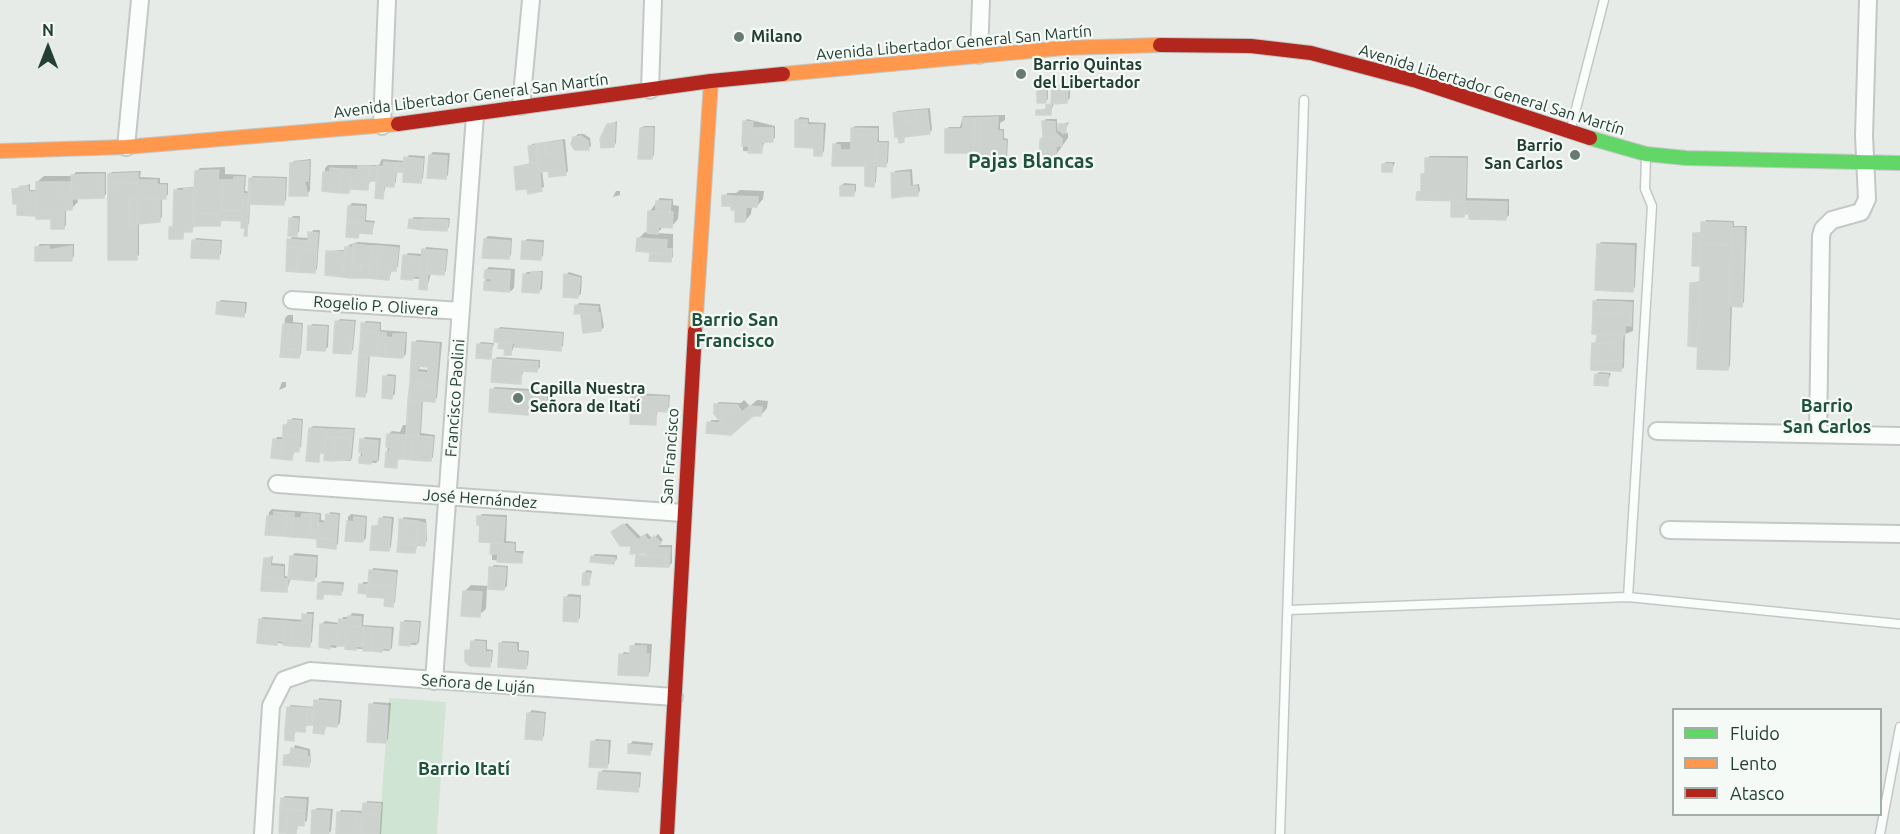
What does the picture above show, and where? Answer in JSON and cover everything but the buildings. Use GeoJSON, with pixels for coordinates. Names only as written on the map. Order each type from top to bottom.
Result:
{"type":"FeatureCollection","features":[{"type":"Feature","properties":{"kind":"main road","name":"Avenida Libertador General San Martín"},"geometry":{"type":"LineString","coordinates":[[0,151],[126,147],[382,126],[711,81],[1063,48],[1188,44],[1251,46],[1311,53],[1417,81],[1569,132],[1646,154],[1686,158],[1900,163]]}},
{"type":"Feature","properties":{"kind":"main road","name":"San Francisco"},"geometry":{"type":"LineString","coordinates":[[667,834],[683,513],[711,81]]}},
{"type":"Feature","properties":{"kind":"street"},"geometry":{"type":"LineString","coordinates":[[126,147],[140,0]]}},
{"type":"Feature","properties":{"kind":"street"},"geometry":{"type":"LineString","coordinates":[[382,126],[387,0]]}},
{"type":"Feature","properties":{"kind":"street"},"geometry":{"type":"LineString","coordinates":[[521,106],[531,0]]}},
{"type":"Feature","properties":{"kind":"street"},"geometry":{"type":"LineString","coordinates":[[650,90],[653,0]]}},
{"type":"Feature","properties":{"kind":"street"},"geometry":{"type":"LineString","coordinates":[[979,56],[981,0]]}},
{"type":"Feature","properties":{"kind":"street"},"geometry":{"type":"LineString","coordinates":[[1818,434],[1821,236],[1828,223],[1861,212],[1865,206],[1868,0]]}},
{"type":"Feature","properties":{"kind":"street","name":"Francisco Paolini"},"geometry":{"type":"LineString","coordinates":[[434,681],[475,115]]}},
{"type":"Feature","properties":{"kind":"street","name":"Rogelio P. Olivera"},"geometry":{"type":"LineString","coordinates":[[291,300],[461,311]]}},
{"type":"Feature","properties":{"kind":"street"},"geometry":{"type":"LineString","coordinates":[[1657,431],[1900,436]]}},
{"type":"Feature","properties":{"kind":"street","name":"José Hernández"},"geometry":{"type":"LineString","coordinates":[[277,484],[683,513]]}},
{"type":"Feature","properties":{"kind":"street"},"geometry":{"type":"LineString","coordinates":[[1669,531],[1900,534]]}},
{"type":"Feature","properties":{"kind":"street","name":"Señora de Luján"},"geometry":{"type":"LineString","coordinates":[[263,834],[271,706],[284,680],[310,671],[674,697]]}},
{"type":"Feature","properties":{"kind":"lane"},"geometry":{"type":"LineString","coordinates":[[1569,132],[1604,0]]}},
{"type":"Feature","properties":{"kind":"lane"},"geometry":{"type":"LineString","coordinates":[[1280,834],[1304,100]]}},
{"type":"Feature","properties":{"kind":"lane"},"geometry":{"type":"LineString","coordinates":[[1628,597],[1652,206],[1645,189],[1646,154]]}},
{"type":"Feature","properties":{"kind":"lane"},"geometry":{"type":"LineString","coordinates":[[1289,610],[1628,597],[1900,624]]}},
{"type":"Feature","properties":{"kind":"lane"},"geometry":{"type":"LineString","coordinates":[[1880,834],[1900,727]]}},
{"type":"Feature","properties":{"kind":"green space"},"geometry":{"type":"Polygon","coordinates":[[[389,698],[446,702],[437,834],[379,834],[389,698]]]}},
{"type":"Feature","properties":{"kind":"traffic: fast"},"geometry":{"type":"LineString","coordinates":[[1590,138],[1646,154],[1686,158],[1900,163]]}},
{"type":"Feature","properties":{"kind":"traffic: slow"},"geometry":{"type":"LineString","coordinates":[[783,74],[1063,48],[1160,45]]}},
{"type":"Feature","properties":{"kind":"traffic: slow"},"geometry":{"type":"LineString","coordinates":[[695,331],[711,81]]}},
{"type":"Feature","properties":{"kind":"traffic: slow"},"geometry":{"type":"LineString","coordinates":[[0,151],[126,147],[398,124]]}},
{"type":"Feature","properties":{"kind":"traffic: jam"},"geometry":{"type":"LineString","coordinates":[[1160,45],[1251,46],[1311,53],[1417,81],[1590,138]]}},
{"type":"Feature","properties":{"kind":"traffic: jam"},"geometry":{"type":"LineString","coordinates":[[398,124],[711,81],[783,74]]}},
{"type":"Feature","properties":{"kind":"traffic: jam"},"geometry":{"type":"LineString","coordinates":[[667,834],[695,331]]}},
{"type":"Feature","properties":{"kind":"place","name":"Milano"},"geometry":{"type":"Point","coordinates":[739,37]}},
{"type":"Feature","properties":{"kind":"place","name":"Barrio Quintas del Libertador"},"geometry":{"type":"Point","coordinates":[1021,74]}},
{"type":"Feature","properties":{"kind":"place","name":"Barrio San Carlos"},"geometry":{"type":"Point","coordinates":[1575,155]}},
{"type":"Feature","properties":{"kind":"place","name":"Capilla Nuestra Señora de Itatí"},"geometry":{"type":"Point","coordinates":[518,398]}},
{"type":"Feature","properties":{"kind":"district","name":"Pajas Blancas"},"geometry":{"type":"Point","coordinates":[1031,161]}},
{"type":"Feature","properties":{"kind":"district","name":"Barrio San Francisco"},"geometry":{"type":"Point","coordinates":[735,330]}},
{"type":"Feature","properties":{"kind":"district","name":"Barrio San Carlos"},"geometry":{"type":"Point","coordinates":[1827,416]}},
{"type":"Feature","properties":{"kind":"district","name":"Barrio Itatí"},"geometry":{"type":"Point","coordinates":[464,769]}}]}
